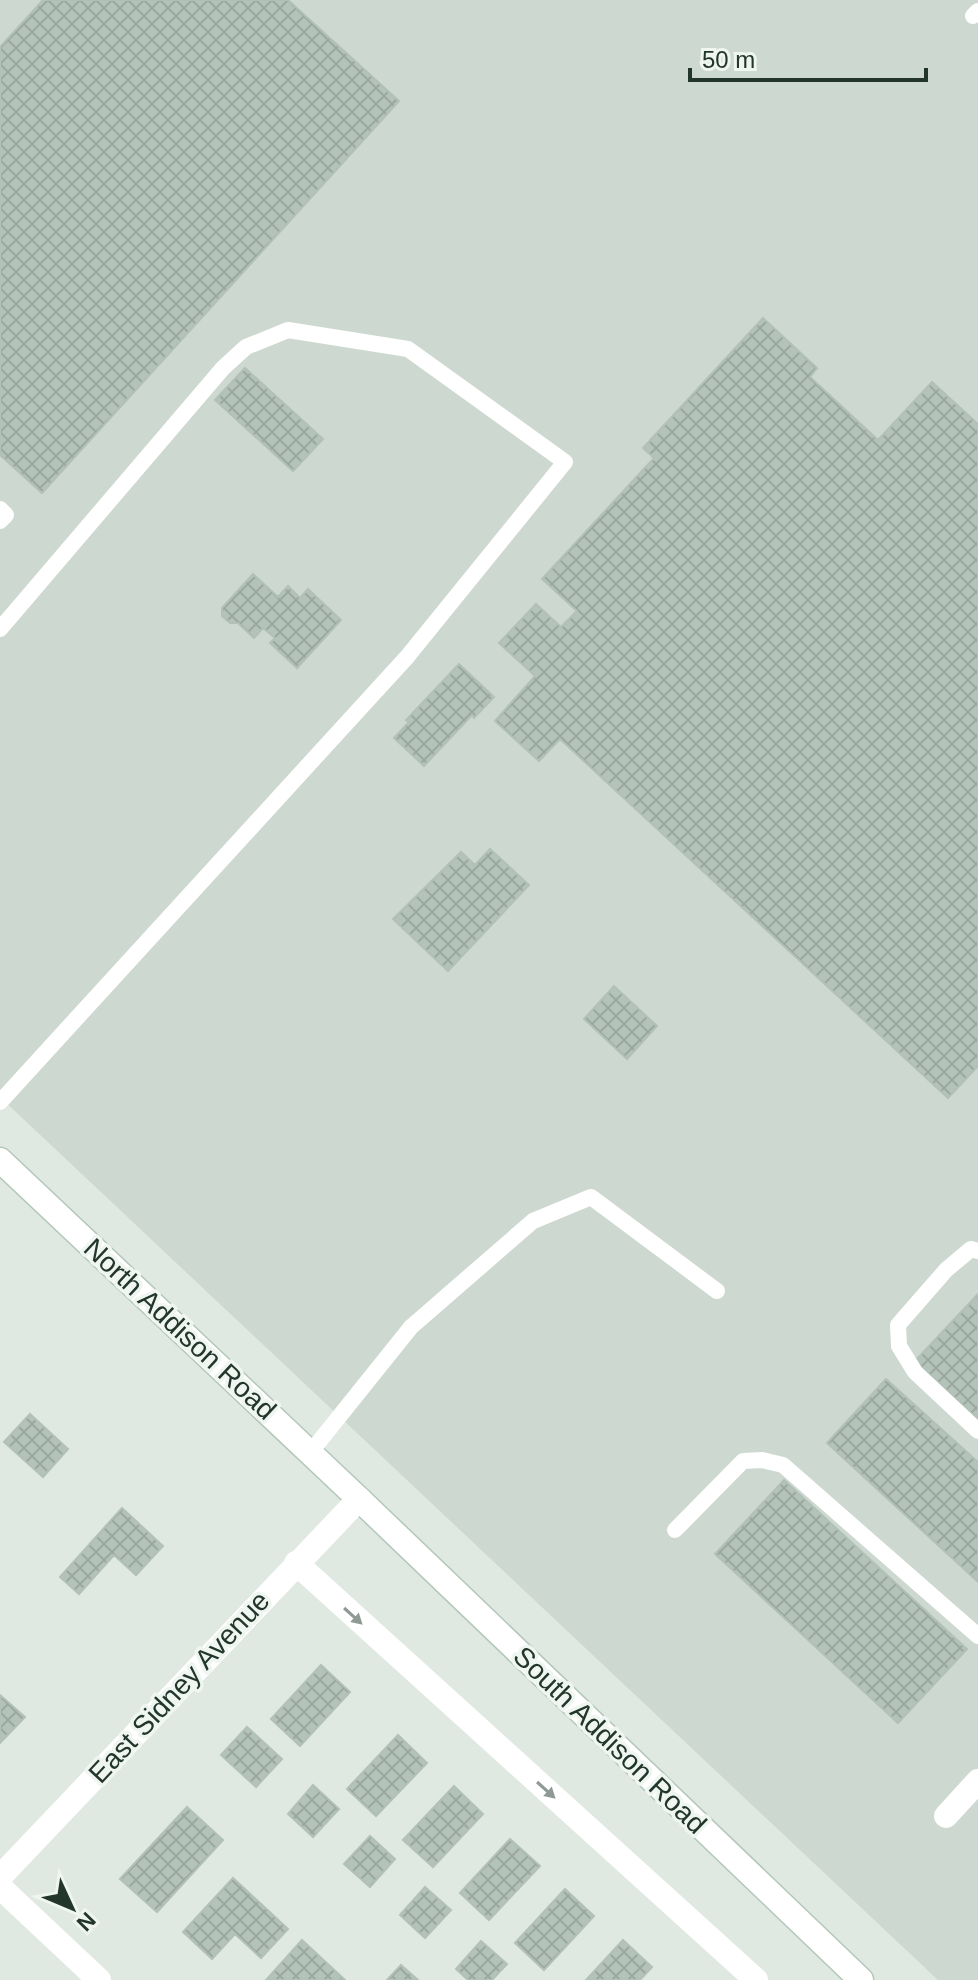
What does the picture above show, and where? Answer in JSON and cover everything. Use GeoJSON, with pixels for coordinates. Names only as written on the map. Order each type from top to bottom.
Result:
{"type":"FeatureCollection","features":[{"type":"Feature","properties":{"kind":"street","name":"North Addison Road"},"geometry":{"type":"LineString","coordinates":[[0,1160],[359,1499]]}},
{"type":"Feature","properties":{"kind":"street","name":"East Sidney Avenue"},"geometry":{"type":"LineString","coordinates":[[0,1877],[359,1499]]}},
{"type":"Feature","properties":{"kind":"street","name":"South Addison Road"},"geometry":{"type":"LineString","coordinates":[[359,1499],[861,1980]]}},
{"type":"Feature","properties":{"kind":"street"},"geometry":{"type":"LineString","coordinates":[[296,1563],[756,1980]]}},
{"type":"Feature","properties":{"kind":"street"},"geometry":{"type":"LineString","coordinates":[[946,1816],[976,1788]]}},
{"type":"Feature","properties":{"kind":"street"},"geometry":{"type":"LineString","coordinates":[[0,1887],[99,1980]]}},
{"type":"Feature","properties":{"kind":"lane"},"geometry":{"type":"LineString","coordinates":[[0,629],[223,368],[246,347],[288,330],[408,349],[565,462],[407,657],[0,1102]]}},
{"type":"Feature","properties":{"kind":"lane"},"geometry":{"type":"LineString","coordinates":[[0,509],[6,515],[0,521]]}},
{"type":"Feature","properties":{"kind":"lane"},"geometry":{"type":"LineString","coordinates":[[310,1453],[411,1327],[533,1221],[591,1197],[717,1291]]}},
{"type":"Feature","properties":{"kind":"lane"},"geometry":{"type":"LineString","coordinates":[[978,1251],[971,1249],[946,1270],[898,1325],[899,1346],[915,1372],[978,1431]]}},
{"type":"Feature","properties":{"kind":"lane"},"geometry":{"type":"LineString","coordinates":[[675,1530],[743,1461],[762,1460],[783,1465],[978,1636]]}},
{"type":"Feature","properties":{"kind":"shaded area"},"geometry":{"type":"Polygon","coordinates":[[[0,0],[978,0],[978,1980],[938,1980],[0,1097],[0,0]]]}},
{"type":"Feature","properties":{"kind":"building"},"geometry":{"type":"Polygon","coordinates":[[[43,0],[288,0],[399,101],[42,493],[0,455],[0,47],[43,0]]]}},
{"type":"Feature","properties":{"kind":"building"},"geometry":{"type":"Polygon","coordinates":[[[763,318],[817,368],[810,377],[878,440],[932,382],[978,424],[978,1066],[948,1098],[560,739],[539,761],[495,721],[535,676],[499,643],[536,604],[561,627],[577,611],[542,579],[654,458],[643,448],[763,318]]]}},
{"type":"Feature","properties":{"kind":"building"},"geometry":{"type":"Polygon","coordinates":[[[245,368],[323,439],[293,471],[215,400],[245,368]]]}},
{"type":"Feature","properties":{"kind":"building"},"geometry":{"type":"Polygon","coordinates":[[[253,574],[278,597],[288,586],[300,598],[308,589],[341,620],[297,668],[270,643],[275,638],[263,628],[254,638],[238,623],[230,623],[222,616],[222,608],[253,574]]]}},
{"type":"Feature","properties":{"kind":"building"},"geometry":{"type":"Polygon","coordinates":[[[459,664],[494,697],[474,718],[472,715],[424,766],[394,738],[409,722],[406,720],[459,664]]]}},
{"type":"Feature","properties":{"kind":"building"},"geometry":{"type":"Polygon","coordinates":[[[490,849],[529,885],[448,971],[393,919],[461,852],[475,865],[490,849]]]}},
{"type":"Feature","properties":{"kind":"building"},"geometry":{"type":"Polygon","coordinates":[[[614,986],[657,1026],[627,1059],[584,1019],[614,986]]]}},
{"type":"Feature","properties":{"kind":"building"},"geometry":{"type":"Polygon","coordinates":[[[978,1294],[978,1419],[915,1361],[978,1294]]]}},
{"type":"Feature","properties":{"kind":"building"},"geometry":{"type":"Polygon","coordinates":[[[886,1379],[978,1462],[978,1582],[827,1443],[886,1379]]]}},
{"type":"Feature","properties":{"kind":"building"},"geometry":{"type":"Polygon","coordinates":[[[30,1414],[68,1449],[43,1477],[4,1442],[30,1414]]]}},
{"type":"Feature","properties":{"kind":"building"},"geometry":{"type":"Polygon","coordinates":[[[784,1480],[967,1649],[898,1723],[715,1554],[784,1480]]]}},
{"type":"Feature","properties":{"kind":"building"},"geometry":{"type":"Polygon","coordinates":[[[122,1508],[163,1546],[136,1575],[114,1555],[79,1594],[60,1577],[122,1508]]]}},
{"type":"Feature","properties":{"kind":"building"},"geometry":{"type":"Polygon","coordinates":[[[321,1665],[350,1692],[300,1746],[271,1719],[321,1665]]]}},
{"type":"Feature","properties":{"kind":"building"},"geometry":{"type":"Polygon","coordinates":[[[0,1695],[25,1717],[0,1743],[0,1695]]]}},
{"type":"Feature","properties":{"kind":"building"},"geometry":{"type":"Polygon","coordinates":[[[247,1727],[282,1759],[256,1787],[221,1755],[247,1727]]]}},
{"type":"Feature","properties":{"kind":"building"},"geometry":{"type":"Polygon","coordinates":[[[398,1735],[427,1763],[376,1816],[347,1789],[398,1735]]]}},
{"type":"Feature","properties":{"kind":"building"},"geometry":{"type":"Polygon","coordinates":[[[313,1785],[339,1809],[313,1837],[288,1814],[313,1785]]]}},
{"type":"Feature","properties":{"kind":"building"},"geometry":{"type":"Polygon","coordinates":[[[454,1786],[483,1814],[433,1867],[403,1840],[454,1786]]]}},
{"type":"Feature","properties":{"kind":"building"},"geometry":{"type":"Polygon","coordinates":[[[187,1807],[223,1840],[157,1912],[120,1879],[187,1807]]]}},
{"type":"Feature","properties":{"kind":"building"},"geometry":{"type":"Polygon","coordinates":[[[370,1836],[395,1859],[370,1887],[344,1864],[370,1836]]]}},
{"type":"Feature","properties":{"kind":"building"},"geometry":{"type":"Polygon","coordinates":[[[510,1839],[540,1866],[489,1920],[460,1893],[510,1839]]]}},
{"type":"Feature","properties":{"kind":"building"},"geometry":{"type":"Polygon","coordinates":[[[233,1878],[288,1929],[261,1958],[235,1934],[212,1959],[183,1932],[233,1878]]]}},
{"type":"Feature","properties":{"kind":"building"},"geometry":{"type":"Polygon","coordinates":[[[425,1887],[451,1910],[425,1938],[400,1915],[425,1887]]]}},
{"type":"Feature","properties":{"kind":"building"},"geometry":{"type":"Polygon","coordinates":[[[565,1889],[594,1916],[544,1970],[515,1943],[565,1889]]]}},
{"type":"Feature","properties":{"kind":"building"},"geometry":{"type":"Polygon","coordinates":[[[302,1940],[345,1980],[266,1980],[302,1940]]]}},
{"type":"Feature","properties":{"kind":"building"},"geometry":{"type":"Polygon","coordinates":[[[623,1940],[652,1967],[640,1980],[586,1980],[623,1940]]]}},
{"type":"Feature","properties":{"kind":"building"},"geometry":{"type":"Polygon","coordinates":[[[481,1941],[507,1964],[492,1980],[468,1980],[456,1969],[481,1941]]]}},
{"type":"Feature","properties":{"kind":"building"},"geometry":{"type":"Polygon","coordinates":[[[401,1965],[418,1980],[387,1980],[401,1965]]]}}]}
